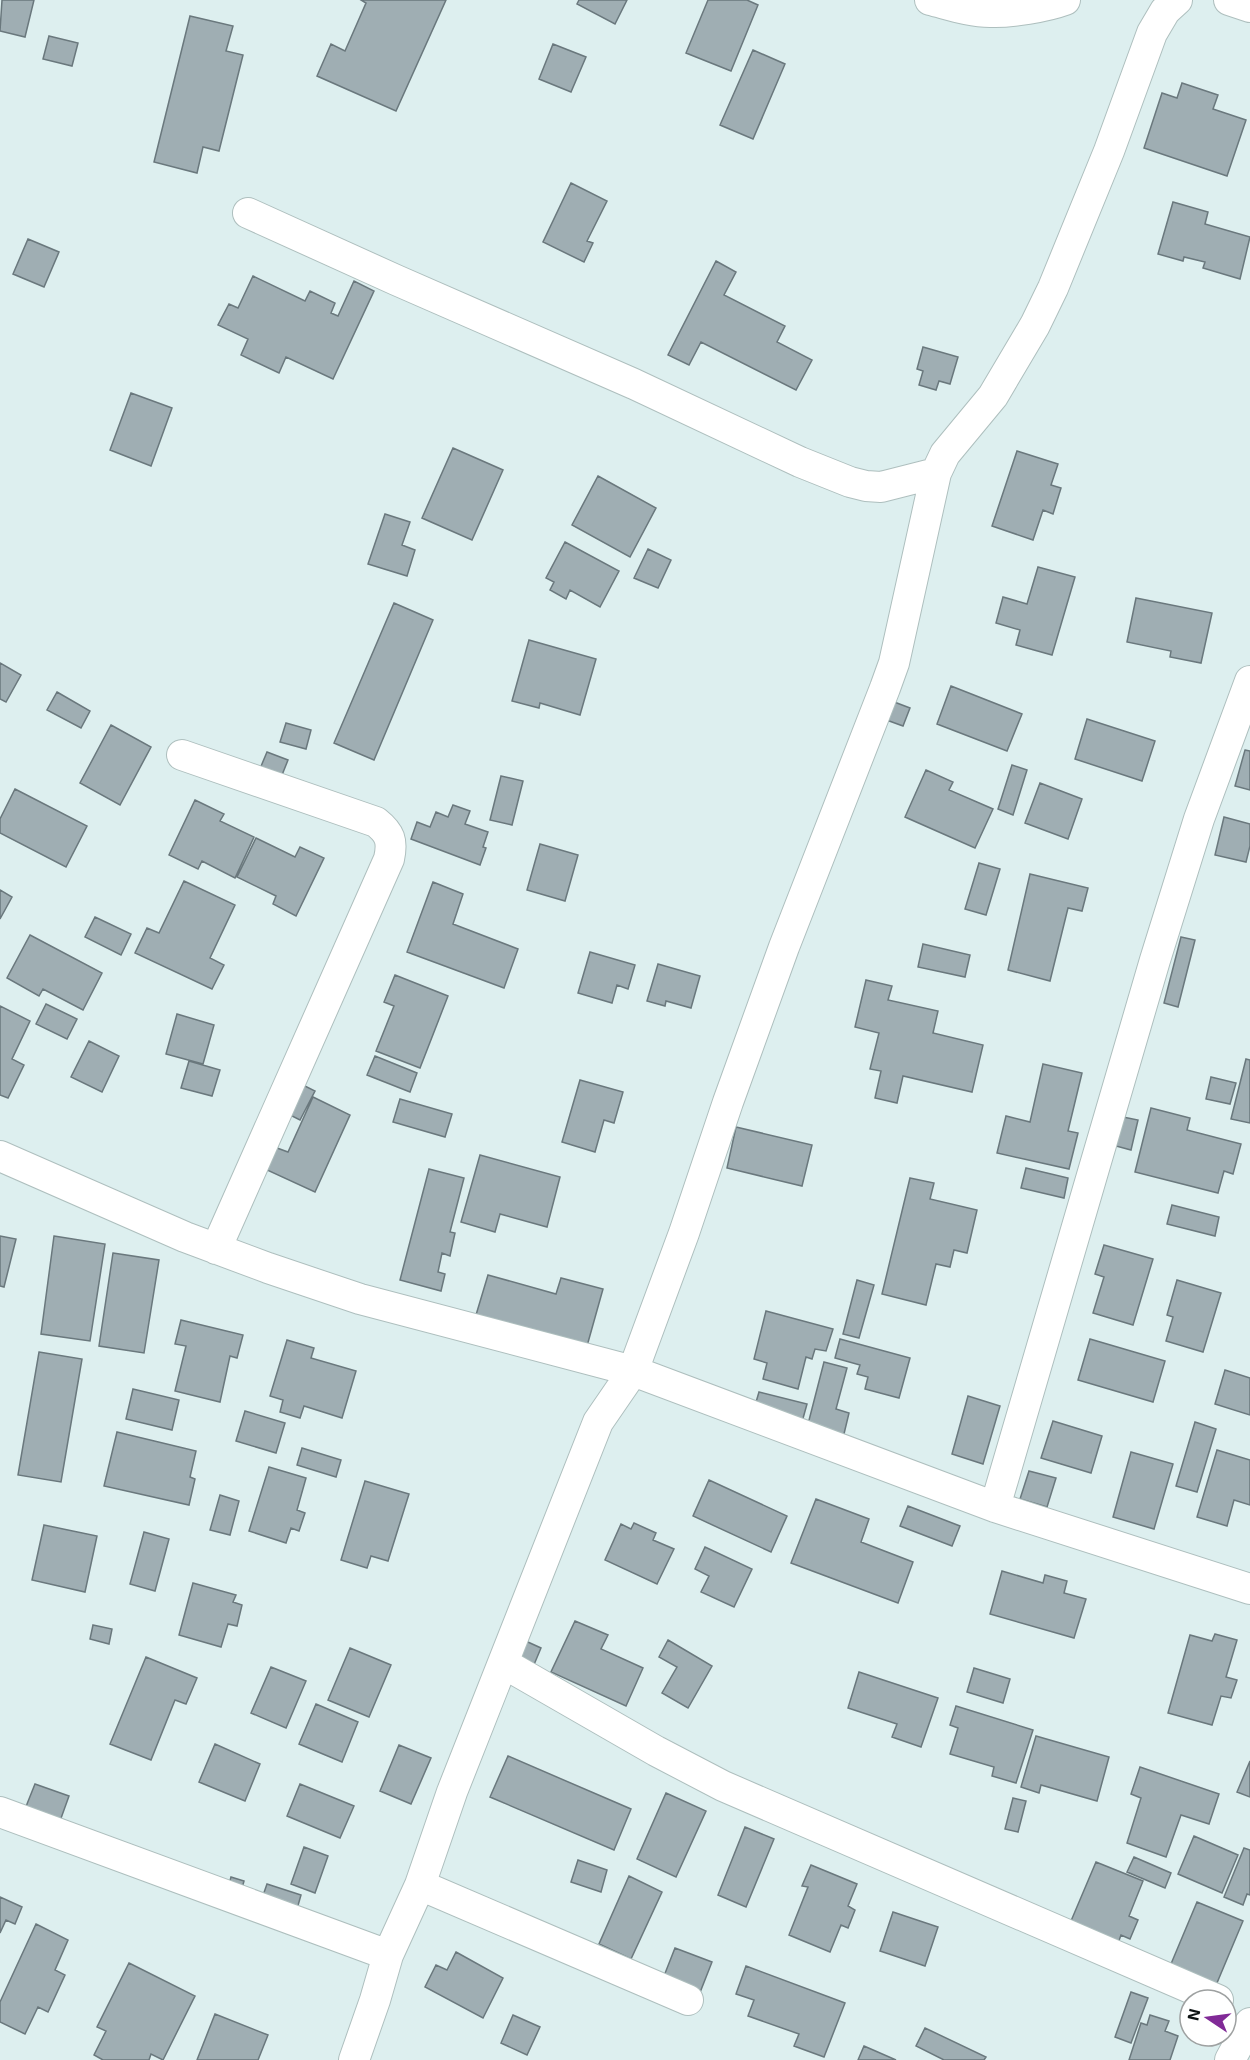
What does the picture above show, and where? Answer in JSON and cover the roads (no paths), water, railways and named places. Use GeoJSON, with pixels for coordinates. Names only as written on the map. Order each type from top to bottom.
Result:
{"type":"FeatureCollection","features":[{"type":"Feature","properties":{"kind":"street"},"geometry":{"type":"LineString","coordinates":[[930,0],[992,13],[1020,4],[1052,4],[1065,0]]}},
{"type":"Feature","properties":{"kind":"street"},"geometry":{"type":"LineString","coordinates":[[354,2060],[388,1954],[420,1885],[452,1792],[598,1422],[633,1371],[784,947],[894,663],[936,473],[945,454],[993,396],[1035,325],[1053,288],[1109,151],[1152,33],[1165,11],[1177,0]]}},
{"type":"Feature","properties":{"kind":"street"},"geometry":{"type":"LineString","coordinates":[[1230,0],[1250,7]]}},
{"type":"Feature","properties":{"kind":"street"},"geometry":{"type":"LineString","coordinates":[[248,213],[840,478],[866,486],[881,487],[936,473]]}},
{"type":"Feature","properties":{"kind":"street"},"geometry":{"type":"LineString","coordinates":[[995,1507],[1155,960],[1199,819],[1250,681]]}},
{"type":"Feature","properties":{"kind":"street"},"geometry":{"type":"LineString","coordinates":[[182,755],[376,822],[386,830],[391,848],[389,859],[216,1249]]}},
{"type":"Feature","properties":{"kind":"street"},"geometry":{"type":"LineString","coordinates":[[0,1156],[216,1249],[360,1299],[633,1371],[995,1507],[1250,1589]]}},
{"type":"Feature","properties":{"kind":"street"},"geometry":{"type":"LineString","coordinates":[[502,1663],[656,1751],[723,1786],[1190,1988]]}},
{"type":"Feature","properties":{"kind":"street"},"geometry":{"type":"LineString","coordinates":[[0,1812],[388,1954]]}},
{"type":"Feature","properties":{"kind":"street"},"geometry":{"type":"LineString","coordinates":[[420,1885],[688,2001]]}},
{"type":"Feature","properties":{"kind":"street"},"geometry":{"type":"LineString","coordinates":[[1230,2060],[1250,2023]]}}]}
